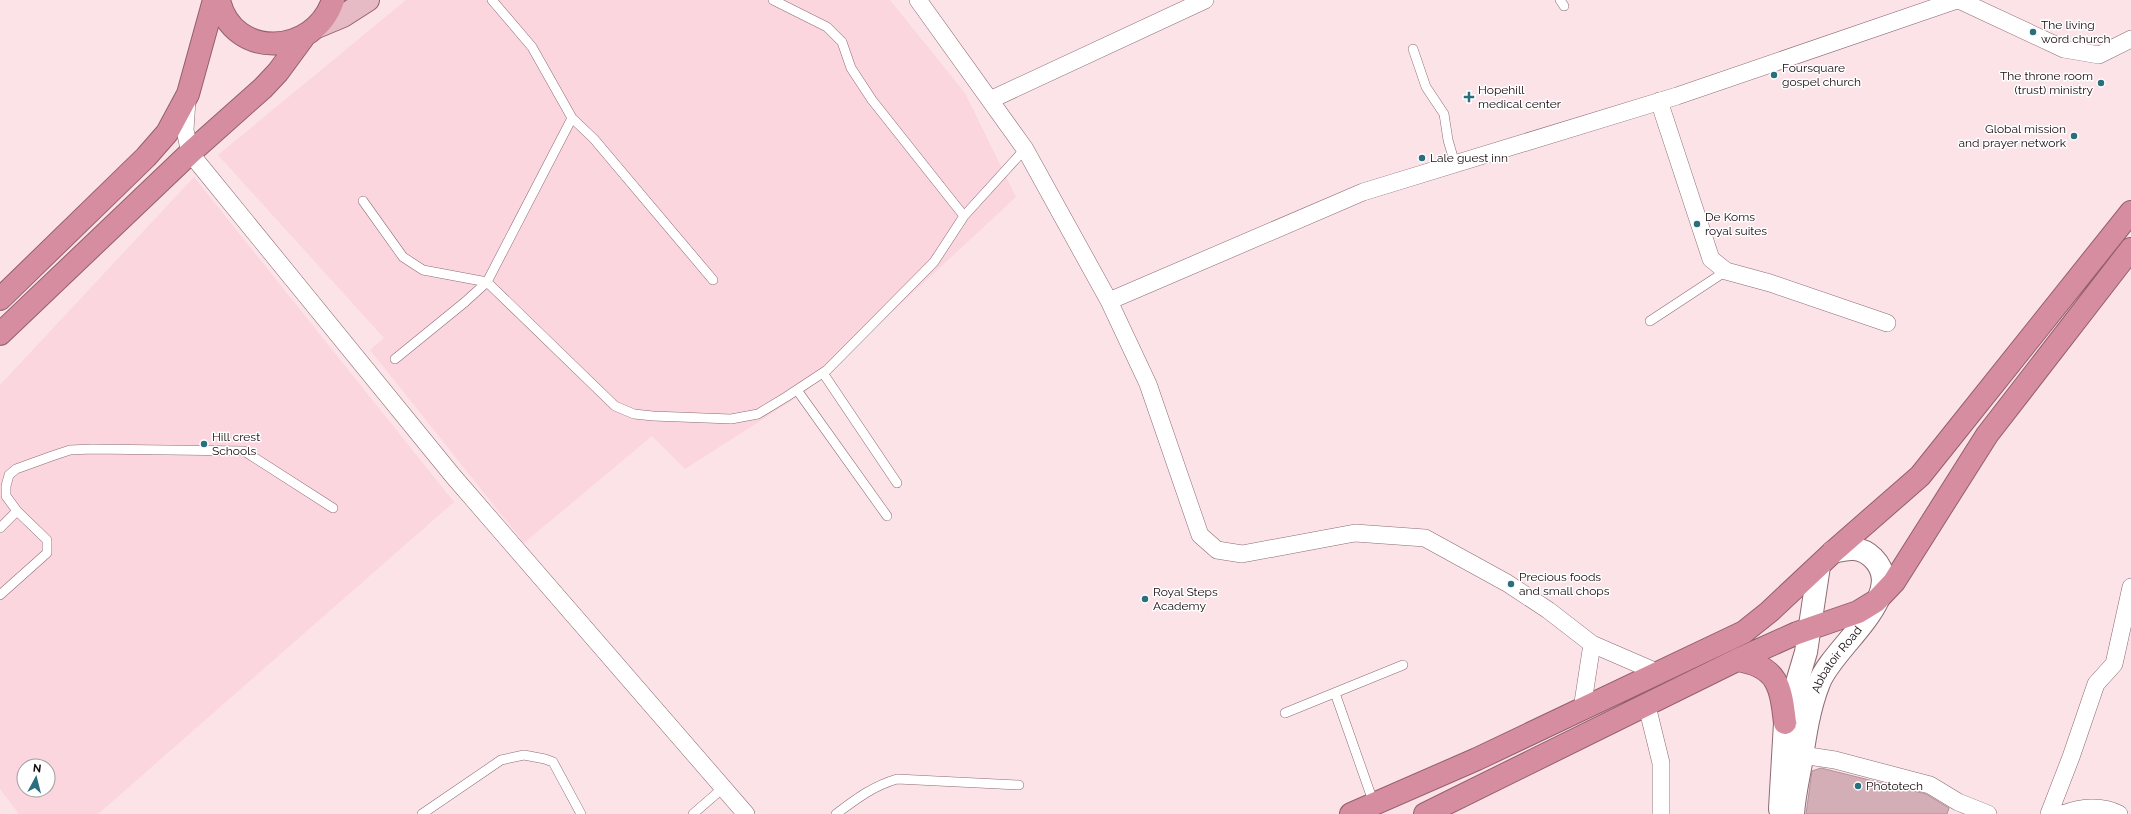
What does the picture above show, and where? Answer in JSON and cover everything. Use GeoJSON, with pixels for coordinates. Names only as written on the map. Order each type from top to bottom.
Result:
{"type":"FeatureCollection","features":[{"type":"Feature","properties":{"kind":"highway"},"geometry":{"type":"LineString","coordinates":[[0,299],[146,157],[167,133],[188,94],[214,0]]}},
{"type":"Feature","properties":{"kind":"highway"},"geometry":{"type":"LineString","coordinates":[[218,0],[228,20],[239,32],[254,40],[270,44],[287,43],[311,32]]}},
{"type":"Feature","properties":{"kind":"highway"},"geometry":{"type":"LineString","coordinates":[[0,334],[190,153],[263,88],[329,12],[333,0]]}},
{"type":"Feature","properties":{"kind":"highway"},"geometry":{"type":"LineString","coordinates":[[1351,814],[1477,759],[1744,632],[1798,586],[1826,559],[1920,476],[2131,212]]}},
{"type":"Feature","properties":{"kind":"highway"},"geometry":{"type":"LineString","coordinates":[[1425,814],[1647,706],[1737,660],[1810,629],[1858,612],[1882,595],[1894,582],[1987,435],[2131,249]]}},
{"type":"Feature","properties":{"kind":"highway"},"geometry":{"type":"LineString","coordinates":[[1737,660],[1755,662],[1770,674],[1781,694],[1785,723]]}},
{"type":"Feature","properties":{"kind":"main road"},"geometry":{"type":"LineString","coordinates":[[311,32],[343,16],[368,0]]}},
{"type":"Feature","properties":{"kind":"street"},"geometry":{"type":"LineString","coordinates":[[918,0],[1025,149],[1109,301],[1148,384],[1200,535],[1217,550],[1242,554],[1355,533],[1425,538],[1508,583],[1548,610],[1592,644],[1620,654],[1659,673]]}},
{"type":"Feature","properties":{"kind":"street"},"geometry":{"type":"LineString","coordinates":[[990,100],[1205,0]]}},
{"type":"Feature","properties":{"kind":"street"},"geometry":{"type":"LineString","coordinates":[[1109,301],[1363,192],[1659,101],[1958,0],[2064,49],[2099,55],[2131,39]]}},
{"type":"Feature","properties":{"kind":"street"},"geometry":{"type":"LineString","coordinates":[[188,94],[185,130],[190,153],[453,476],[746,814]]}},
{"type":"Feature","properties":{"kind":"street"},"geometry":{"type":"LineString","coordinates":[[1659,101],[1711,259],[1726,271],[1887,323]]}},
{"type":"Feature","properties":{"kind":"street","name":"Abbatoir Road"},"geometry":{"type":"LineString","coordinates":[[1780,814],[1785,723],[1806,652],[1826,559],[1847,548],[1857,549],[1868,553],[1877,562],[1884,573],[1882,595],[1866,619],[1833,657],[1819,681],[1813,700],[1802,755],[1793,814]]}},
{"type":"Feature","properties":{"kind":"street"},"geometry":{"type":"LineString","coordinates":[[2049,814],[2071,757],[2096,684],[2114,664],[2131,587]]}},
{"type":"Feature","properties":{"kind":"street"},"geometry":{"type":"LineString","coordinates":[[1582,709],[1592,644]]}},
{"type":"Feature","properties":{"kind":"street"},"geometry":{"type":"LineString","coordinates":[[1647,706],[1661,763],[1661,814]]}},
{"type":"Feature","properties":{"kind":"street"},"geometry":{"type":"LineString","coordinates":[[1802,755],[1835,760],[1930,785],[1958,802],[1988,814]]}},
{"type":"Feature","properties":{"kind":"street"},"geometry":{"type":"LineString","coordinates":[[2063,814],[2077,808],[2110,809],[2119,814]]}},
{"type":"Feature","properties":{"kind":"lane"},"geometry":{"type":"LineString","coordinates":[[492,0],[532,47],[572,118],[594,139],[713,280]]}},
{"type":"Feature","properties":{"kind":"lane"},"geometry":{"type":"LineString","coordinates":[[773,0],[827,26],[842,42],[851,68],[872,100],[964,216]]}},
{"type":"Feature","properties":{"kind":"lane"},"geometry":{"type":"LineString","coordinates":[[1413,49],[1426,87],[1444,114],[1448,140],[1455,164]]}},
{"type":"Feature","properties":{"kind":"lane"},"geometry":{"type":"LineString","coordinates":[[395,359],[465,302],[487,282],[572,118]]}},
{"type":"Feature","properties":{"kind":"lane"},"geometry":{"type":"LineString","coordinates":[[363,201],[403,257],[423,270],[487,282],[616,406],[634,414],[731,419],[758,414],[823,373],[934,262],[964,216],[1025,149]]}},
{"type":"Feature","properties":{"kind":"lane"},"geometry":{"type":"LineString","coordinates":[[1650,321],[1726,271]]}},
{"type":"Feature","properties":{"kind":"lane"},"geometry":{"type":"LineString","coordinates":[[823,373],[897,483]]}},
{"type":"Feature","properties":{"kind":"lane"},"geometry":{"type":"LineString","coordinates":[[797,390],[887,516]]}},
{"type":"Feature","properties":{"kind":"lane"},"geometry":{"type":"LineString","coordinates":[[0,595],[48,551],[47,540],[17,511],[6,496],[6,486],[9,475],[16,469],[70,450],[244,451],[334,508]]}},
{"type":"Feature","properties":{"kind":"lane"},"geometry":{"type":"LineString","coordinates":[[0,528],[17,511]]}},
{"type":"Feature","properties":{"kind":"lane"},"geometry":{"type":"LineString","coordinates":[[1285,713],[1404,665]]}},
{"type":"Feature","properties":{"kind":"lane"},"geometry":{"type":"LineString","coordinates":[[1335,693],[1374,804]]}},
{"type":"Feature","properties":{"kind":"lane"},"geometry":{"type":"LineString","coordinates":[[422,814],[501,760],[524,755],[553,762],[581,814]]}},
{"type":"Feature","properties":{"kind":"lane"},"geometry":{"type":"LineString","coordinates":[[836,814],[864,792],[879,784],[897,778],[1019,785]]}},
{"type":"Feature","properties":{"kind":"lane"},"geometry":{"type":"LineString","coordinates":[[693,814],[723,788]]}},
{"type":"Feature","properties":{"kind":"shaded area"},"geometry":{"type":"Polygon","coordinates":[[[406,0],[890,0],[965,93],[1016,197],[807,391],[685,469],[652,436],[524,543],[370,350],[384,338],[218,155],[406,0]]]}},
{"type":"Feature","properties":{"kind":"shaded area","name":"Hill crest Schools"},"geometry":{"type":"Polygon","coordinates":[[[194,177],[454,502],[98,814],[19,814],[0,789],[0,385],[194,177]]]}},
{"type":"Feature","properties":{"kind":"building","name":"Phototech"},"geometry":{"type":"Polygon","coordinates":[[[1821,768],[1926,794],[1949,808],[1947,814],[1806,814],[1812,771],[1821,768]]]}},
{"type":"Feature","properties":{"kind":"place","name":"The living word church"},"geometry":{"type":"Point","coordinates":[2033,32]}},
{"type":"Feature","properties":{"kind":"place","name":"Foursquare gospel church"},"geometry":{"type":"Point","coordinates":[1774,75]}},
{"type":"Feature","properties":{"kind":"place","name":"The throne room (trust) ministry"},"geometry":{"type":"Point","coordinates":[2101,83]}},
{"type":"Feature","properties":{"kind":"place","name":"Hopehill medical center"},"geometry":{"type":"Point","coordinates":[1469,97]}},
{"type":"Feature","properties":{"kind":"place","name":"Global mission and prayer network"},"geometry":{"type":"Point","coordinates":[2074,136]}},
{"type":"Feature","properties":{"kind":"place","name":"Lale guest inn"},"geometry":{"type":"Point","coordinates":[1422,158]}},
{"type":"Feature","properties":{"kind":"place","name":"De Koms royal suites"},"geometry":{"type":"Point","coordinates":[1697,224]}},
{"type":"Feature","properties":{"kind":"place","name":"Hill crest Schools"},"geometry":{"type":"Point","coordinates":[204,444]}},
{"type":"Feature","properties":{"kind":"place","name":"Precious foods and small chops"},"geometry":{"type":"Point","coordinates":[1511,584]}},
{"type":"Feature","properties":{"kind":"place","name":"Royal Steps Academy"},"geometry":{"type":"Point","coordinates":[1145,599]}},
{"type":"Feature","properties":{"kind":"place","name":"Phototech"},"geometry":{"type":"Point","coordinates":[1858,786]}}]}
